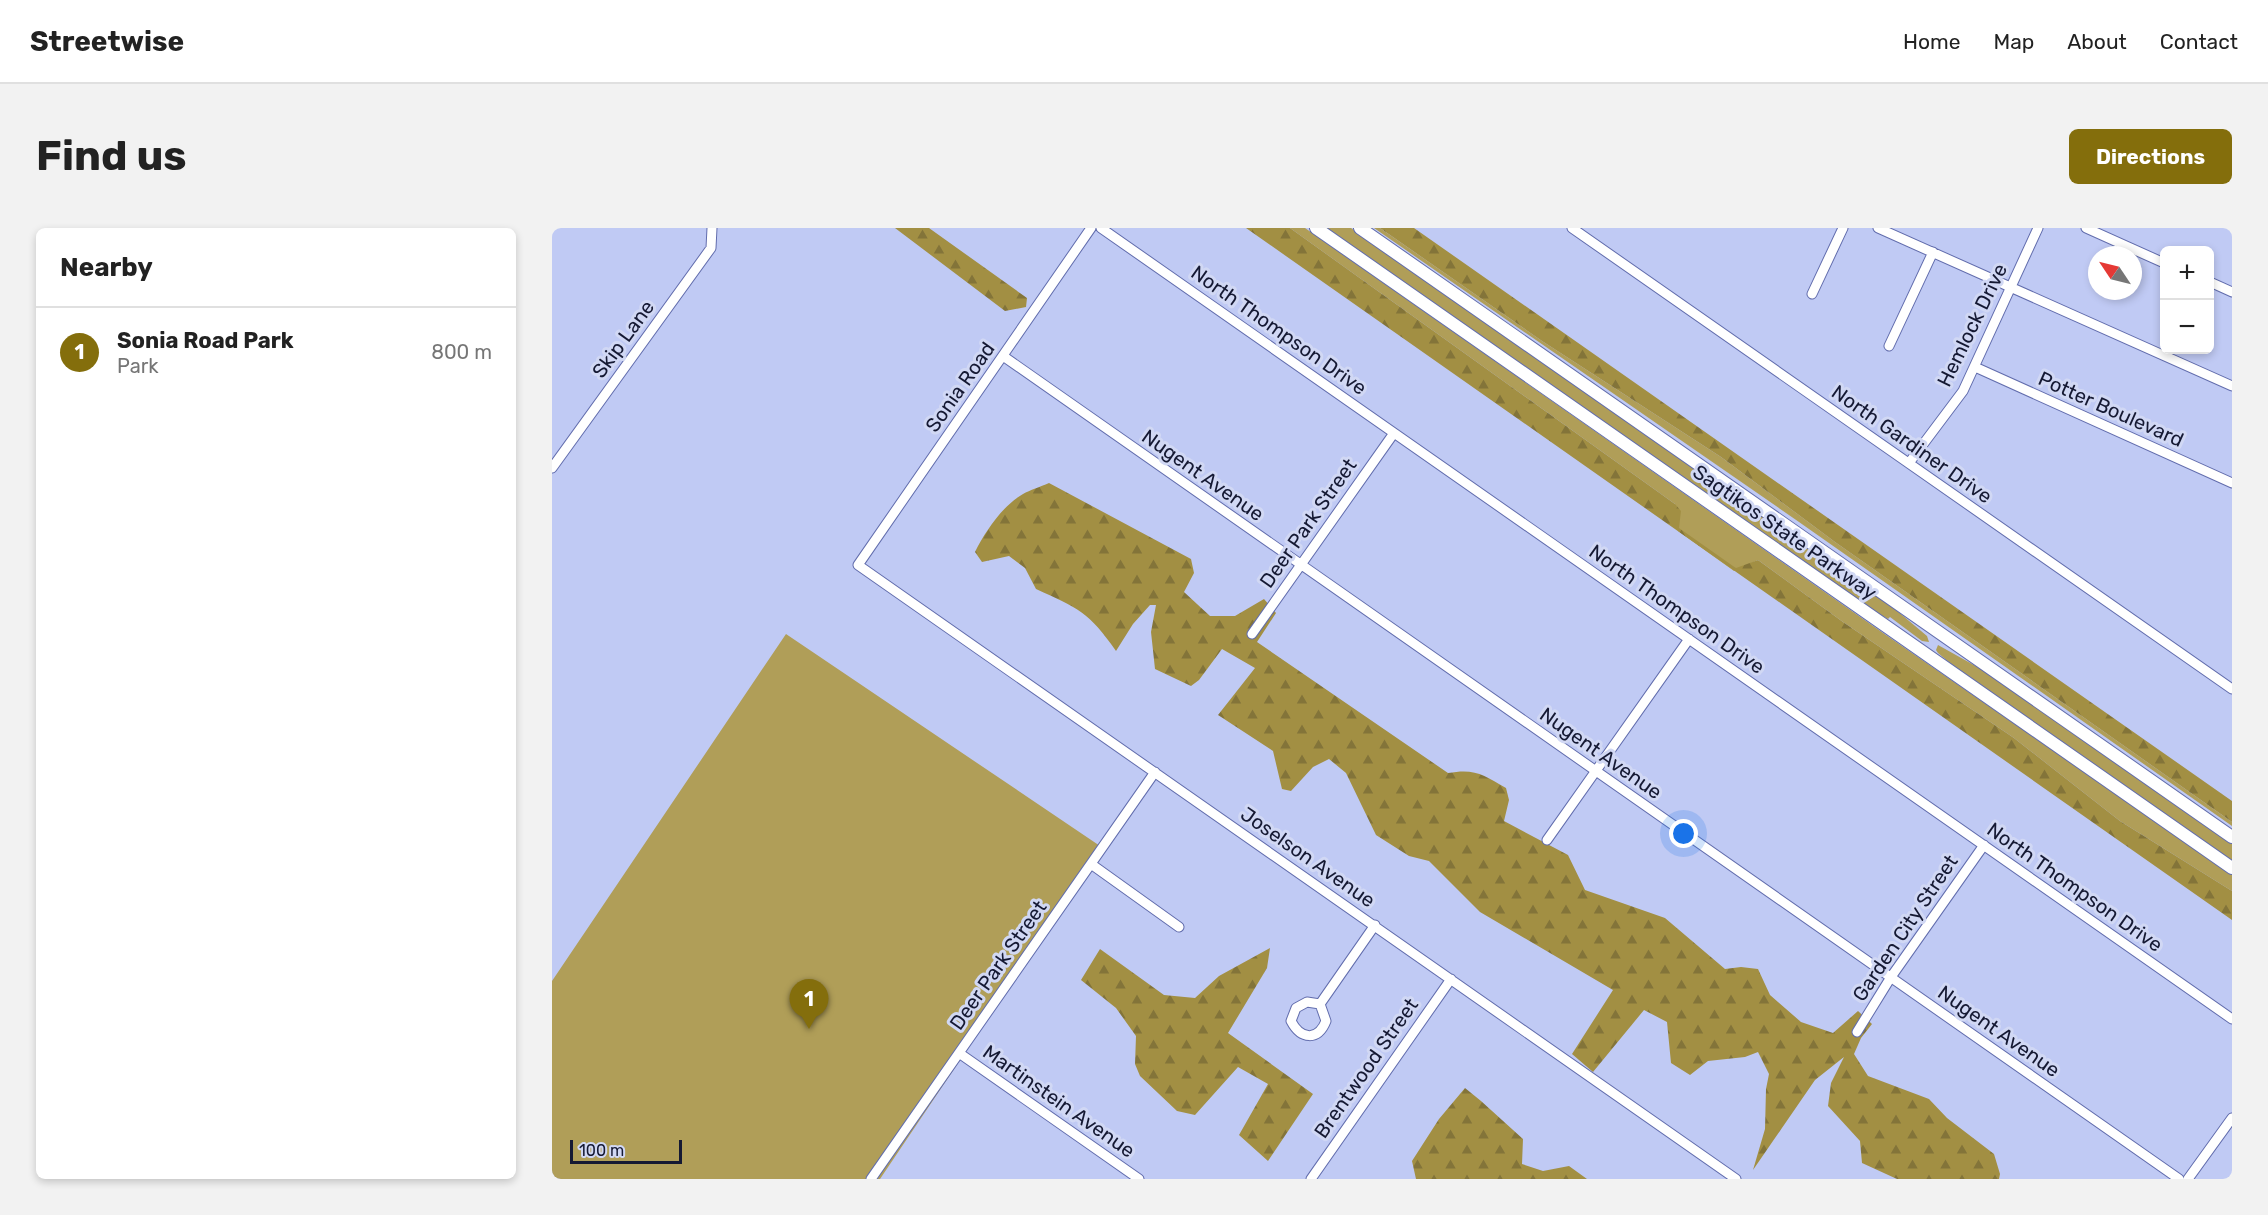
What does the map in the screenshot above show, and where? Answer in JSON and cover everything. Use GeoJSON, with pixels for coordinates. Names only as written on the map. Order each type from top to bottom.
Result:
{"type":"FeatureCollection","features":[{"type":"Feature","properties":{"kind":"highway","name":"Sagtikos State Parkway"},"geometry":{"type":"LineString","coordinates":[[1316,228],[2232,868]]}},
{"type":"Feature","properties":{"kind":"highway","name":"Sagtikos State Parkway"},"geometry":{"type":"LineString","coordinates":[[1360,228],[2232,837]]}},
{"type":"Feature","properties":{"kind":"street","name":"Skip Lane"},"geometry":{"type":"LineString","coordinates":[[552,468],[711,248],[712,228]]}},
{"type":"Feature","properties":{"kind":"street","name":"Sonia Road"},"geometry":{"type":"LineString","coordinates":[[858,565],[1091,228]]}},
{"type":"Feature","properties":{"kind":"street","name":"North Thompson Drive"},"geometry":{"type":"LineString","coordinates":[[1101,228],[2232,1019]]}},
{"type":"Feature","properties":{"kind":"street","name":"North Gardiner Drive"},"geometry":{"type":"LineString","coordinates":[[1572,228],[2232,689]]}},
{"type":"Feature","properties":{"kind":"street"},"geometry":{"type":"LineString","coordinates":[[1812,294],[1843,228]]}},
{"type":"Feature","properties":{"kind":"street"},"geometry":{"type":"LineString","coordinates":[[1878,228],[2232,386]]}},
{"type":"Feature","properties":{"kind":"street","name":"Hemlock Drive"},"geometry":{"type":"LineString","coordinates":[[1909,463],[1963,391],[2038,228]]}},
{"type":"Feature","properties":{"kind":"street"},"geometry":{"type":"LineString","coordinates":[[2086,228],[2160,260]]}},
{"type":"Feature","properties":{"kind":"street"},"geometry":{"type":"LineString","coordinates":[[1889,346],[1933,252]]}},
{"type":"Feature","properties":{"kind":"street"},"geometry":{"type":"LineString","coordinates":[[2214,284],[2232,292]]}},
{"type":"Feature","properties":{"kind":"street","name":"Nugent Avenue"},"geometry":{"type":"LineString","coordinates":[[1002,356],[2179,1179]]}},
{"type":"Feature","properties":{"kind":"street","name":"Potter Boulevard"},"geometry":{"type":"LineString","coordinates":[[1975,367],[2232,483]]}},
{"type":"Feature","properties":{"kind":"street","name":"Deer Park Street"},"geometry":{"type":"LineString","coordinates":[[1252,634],[1394,433]]}},
{"type":"Feature","properties":{"kind":"street","name":"Joselson Avenue"},"geometry":{"type":"LineString","coordinates":[[858,565],[1736,1179]]}},
{"type":"Feature","properties":{"kind":"street"},"geometry":{"type":"LineString","coordinates":[[1547,840],[1689,639]]}},
{"type":"Feature","properties":{"kind":"street","name":"Deer Park Street"},"geometry":{"type":"LineString","coordinates":[[871,1179],[1155,772]]}},
{"type":"Feature","properties":{"kind":"street","name":"Garden City Street"},"geometry":{"type":"LineString","coordinates":[[1857,1032],[1891,977],[1984,845]]}},
{"type":"Feature","properties":{"kind":"street"},"geometry":{"type":"LineString","coordinates":[[1091,864],[1179,927]]}},
{"type":"Feature","properties":{"kind":"street"},"geometry":{"type":"LineString","coordinates":[[1320,1004],[1375,926]]}},
{"type":"Feature","properties":{"kind":"street","name":"Brentwood Street"},"geometry":{"type":"LineString","coordinates":[[1311,1179],[1451,979]]}},
{"type":"Feature","properties":{"kind":"street","name":"Martinstein Avenue"},"geometry":{"type":"LineString","coordinates":[[959,1053],[1139,1179]]}},
{"type":"Feature","properties":{"kind":"street"},"geometry":{"type":"LineString","coordinates":[[2188,1179],[2232,1118]]}},
{"type":"Feature","properties":{"kind":"shaded area"},"geometry":{"type":"Polygon","coordinates":[[[1290,228],[1305,228],[2232,874],[2232,891],[2120,821],[2014,738],[1843,622],[1758,560],[1734,571],[1678,531],[1675,504],[1290,228]]]}},
{"type":"Feature","properties":{"kind":"shaded area"},"geometry":{"type":"Polygon","coordinates":[[[1324,228],[1351,228],[1883,599],[1927,636],[1929,642],[1922,641],[1890,617],[1888,619],[1883,616],[1882,618],[1324,228]]]}},
{"type":"Feature","properties":{"kind":"shaded area"},"geometry":{"type":"Polygon","coordinates":[[[1374,228],[1380,228],[1542,341],[1721,457],[1835,542],[2232,822],[2232,826],[1799,522],[1374,228]]]}},
{"type":"Feature","properties":{"kind":"shaded area"},"geometry":{"type":"Polygon","coordinates":[[[786,634],[1103,848],[880,1179],[552,1179],[552,981],[786,634]]]}},
{"type":"Feature","properties":{"kind":"shaded area"},"geometry":{"type":"Polygon","coordinates":[[[1938,645],[1981,669],[2232,844],[2232,861],[1975,684],[1938,653],[1936,650],[1938,645]]]}},
{"type":"Feature","properties":{"kind":"green space"},"geometry":{"type":"Polygon","coordinates":[[[895,228],[929,228],[1027,298],[1026,307],[1005,311],[895,228]]]}},
{"type":"Feature","properties":{"kind":"green space"},"geometry":{"type":"Polygon","coordinates":[[[1246,228],[1290,228],[1675,504],[1681,511],[1679,528],[1736,568],[1758,560],[1843,622],[2014,738],[2120,821],[2232,891],[2232,920],[1246,228]]]}},
{"type":"Feature","properties":{"kind":"green space"},"geometry":{"type":"Polygon","coordinates":[[[1380,228],[1414,228],[2232,801],[2232,822],[1835,542],[1721,457],[1542,341],[1380,228]]]}},
{"type":"Feature","properties":{"kind":"green space"},"geometry":{"type":"Polygon","coordinates":[[[1049,483],[1191,559],[1194,573],[1184,592],[1210,616],[1235,616],[1264,599],[1276,613],[1257,642],[1448,773],[1472,772],[1506,788],[1509,800],[1504,821],[1568,855],[1585,890],[1665,918],[1725,969],[1741,967],[1758,969],[1770,995],[1801,1022],[1833,1033],[1858,1011],[1872,1024],[1861,1038],[1854,1054],[1868,1076],[1929,1099],[1947,1118],[1994,1154],[2000,1174],[1999,1179],[1897,1179],[1862,1163],[1860,1141],[1828,1106],[1831,1083],[1844,1057],[1815,1080],[1753,1170],[1765,1129],[1766,1089],[1769,1074],[1758,1052],[1745,1057],[1708,1061],[1690,1075],[1671,1063],[1667,1022],[1644,1010],[1593,1072],[1572,1054],[1613,990],[1480,912],[1429,861],[1409,856],[1376,835],[1346,773],[1329,759],[1313,767],[1291,791],[1282,789],[1273,751],[1218,715],[1255,668],[1222,649],[1199,680],[1191,686],[1155,669],[1151,632],[1156,605],[1150,605],[1133,624],[1116,651],[1082,612],[1036,589],[1025,568],[1009,556],[982,562],[975,552],[1001,512],[1023,494],[1049,483]]]}},
{"type":"Feature","properties":{"kind":"green space"},"geometry":{"type":"Polygon","coordinates":[[[1270,948],[1267,968],[1228,1033],[1313,1094],[1268,1161],[1239,1135],[1268,1084],[1238,1067],[1195,1115],[1177,1111],[1140,1076],[1135,1064],[1136,1036],[1116,1008],[1081,980],[1100,949],[1164,995],[1195,998],[1219,976],[1270,948]]]}},
{"type":"Feature","properties":{"kind":"green space"},"geometry":{"type":"Polygon","coordinates":[[[1465,1088],[1523,1139],[1522,1164],[1543,1171],[1569,1166],[1587,1179],[1416,1179],[1412,1161],[1439,1119],[1465,1088]]]}},
{"type":"Feature","properties":{"kind":"place","name":"Sonia Road Park"},"geometry":{"type":"Point","coordinates":[809,1029]}}]}
